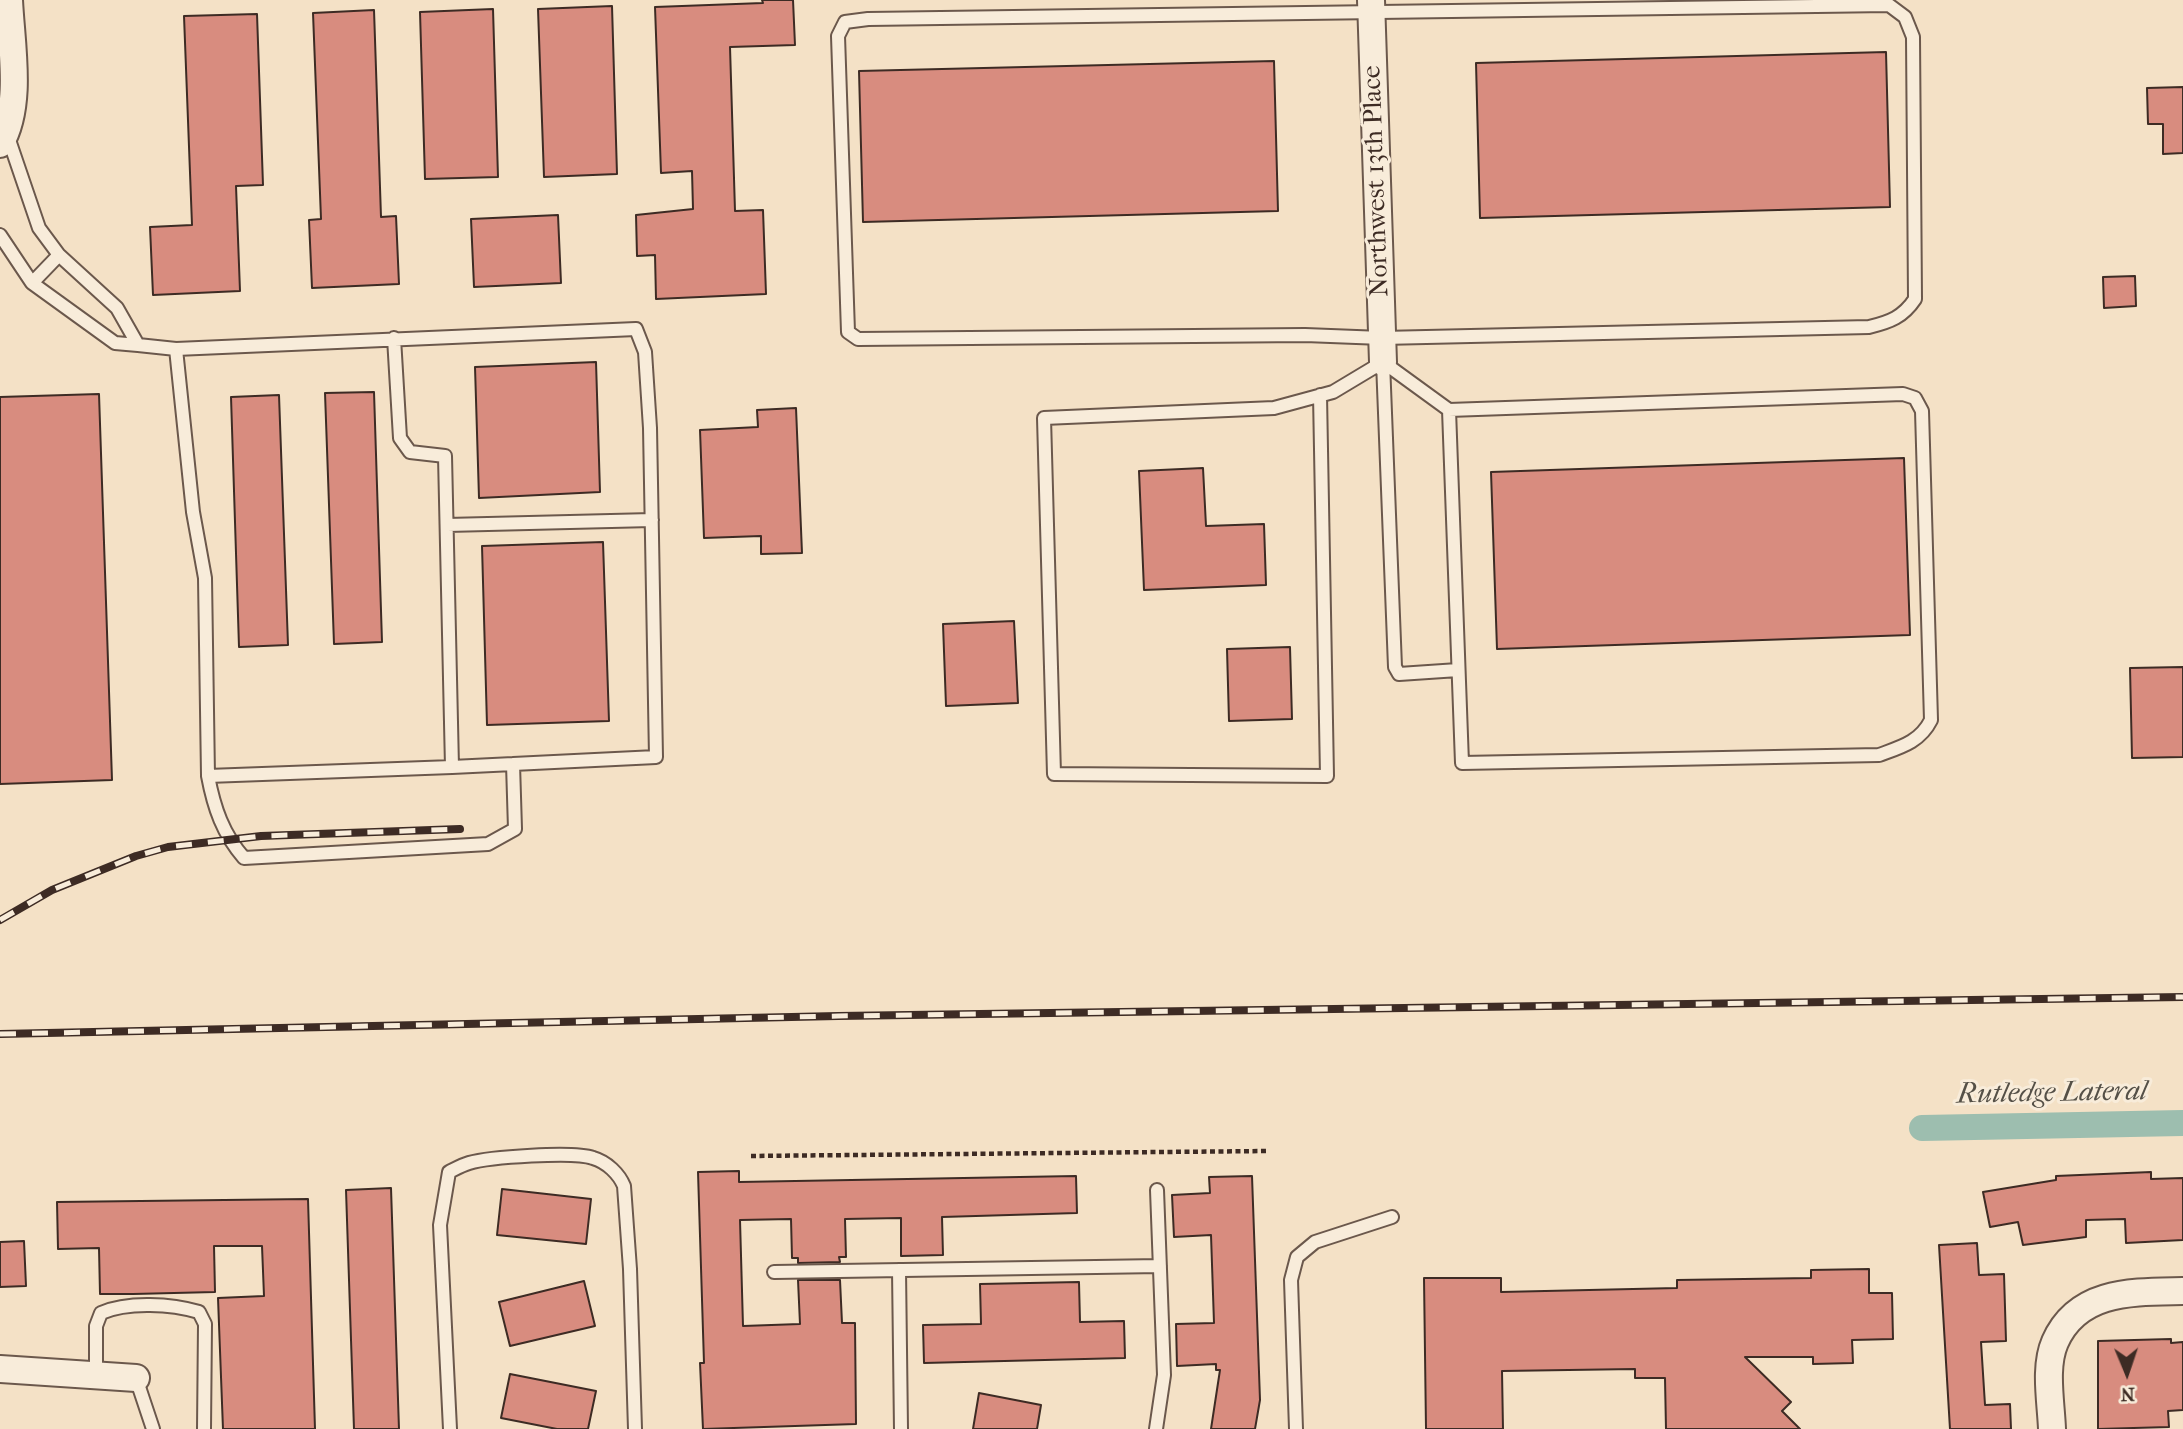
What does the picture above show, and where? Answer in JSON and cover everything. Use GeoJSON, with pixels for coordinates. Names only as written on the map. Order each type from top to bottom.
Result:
{"type":"FeatureCollection","features":[{"type":"Feature","properties":{"kind":"street"},"geometry":{"type":"LineString","coordinates":[[3,139],[12,91],[9,0]]}},
{"type":"Feature","properties":{"kind":"street","name":"Northwest 13th Place"},"geometry":{"type":"LineString","coordinates":[[1371,6],[1382,350]]}},
{"type":"Feature","properties":{"kind":"street"},"geometry":{"type":"LineString","coordinates":[[2052,1429],[2050,1372],[2055,1343],[2071,1317],[2095,1300],[2126,1293],[2183,1291]]}},
{"type":"Feature","properties":{"kind":"street"},"geometry":{"type":"LineString","coordinates":[[0,1369],[136,1378]]}},
{"type":"Feature","properties":{"kind":"lane"},"geometry":{"type":"LineString","coordinates":[[1889,5],[1905,17],[1913,37],[1915,299],[1901,316],[1869,327],[1382,350],[1305,335],[858,339],[851,336],[848,327],[839,64],[841,28],[845,22],[855,19],[1371,6],[1889,5]]}},
{"type":"Feature","properties":{"kind":"lane"},"geometry":{"type":"LineString","coordinates":[[3,139],[39,228],[59,255],[117,308],[138,345]]}},
{"type":"Feature","properties":{"kind":"lane"},"geometry":{"type":"LineString","coordinates":[[0,235],[32,283],[115,343],[176,349],[636,329],[645,352],[652,520],[656,757],[208,776]]}},
{"type":"Feature","properties":{"kind":"lane"},"geometry":{"type":"LineString","coordinates":[[32,283],[59,255]]}},
{"type":"Feature","properties":{"kind":"lane"},"geometry":{"type":"LineString","coordinates":[[394,338],[400,438],[410,452],[445,456],[452,767]]}},
{"type":"Feature","properties":{"kind":"lane"},"geometry":{"type":"LineString","coordinates":[[176,349],[193,512],[205,578],[208,776],[213,802],[227,839],[244,859],[488,844],[515,829],[513,764]]}},
{"type":"Feature","properties":{"kind":"lane"},"geometry":{"type":"LineString","coordinates":[[1320,395],[1327,776],[1054,774],[1044,418],[1274,408],[1320,395],[1333,392],[1382,350]]}},
{"type":"Feature","properties":{"kind":"lane"},"geometry":{"type":"LineString","coordinates":[[1382,350],[1449,410],[1889,394],[1915,398],[1923,411],[1931,720],[1924,734],[1914,741],[1879,755],[1462,764],[1449,410]]}},
{"type":"Feature","properties":{"kind":"lane"},"geometry":{"type":"LineString","coordinates":[[1382,350],[1395,667],[1399,674],[1458,670]]}},
{"type":"Feature","properties":{"kind":"lane"},"geometry":{"type":"LineString","coordinates":[[447,525],[652,520]]}},
{"type":"Feature","properties":{"kind":"lane"},"geometry":{"type":"LineString","coordinates":[[450,1429],[440,1225],[444,1188],[449,1172],[470,1163],[571,1155],[593,1158],[604,1164],[619,1175],[624,1186],[630,1269],[635,1429]]}},
{"type":"Feature","properties":{"kind":"lane"},"geometry":{"type":"LineString","coordinates":[[1156,1429],[1164,1375],[1157,1190]]}},
{"type":"Feature","properties":{"kind":"lane"},"geometry":{"type":"LineString","coordinates":[[1296,1429],[1291,1280],[1297,1257],[1315,1242],[1392,1217]]}},
{"type":"Feature","properties":{"kind":"lane"},"geometry":{"type":"LineString","coordinates":[[774,1272],[1160,1266]]}},
{"type":"Feature","properties":{"kind":"lane"},"geometry":{"type":"LineString","coordinates":[[899,1270],[901,1429]]}},
{"type":"Feature","properties":{"kind":"lane"},"geometry":{"type":"LineString","coordinates":[[96,1376],[96,1326],[101,1312],[112,1308],[137,1307],[184,1308],[199,1312],[205,1324],[204,1429]]}},
{"type":"Feature","properties":{"kind":"lane"},"geometry":{"type":"LineString","coordinates":[[136,1378],[153,1429]]}},
{"type":"Feature","properties":{"kind":"path"},"geometry":{"type":"LineString","coordinates":[[751,1156],[1266,1151]]}},
{"type":"Feature","properties":{"kind":"building"},"geometry":{"type":"Polygon","coordinates":[[[762,0],[793,0],[795,45],[730,47],[735,211],[763,210],[766,294],[656,299],[655,255],[637,256],[636,215],[693,209],[692,171],[661,173],[655,7],[763,3],[762,0]]]}},
{"type":"Feature","properties":{"kind":"building"},"geometry":{"type":"Polygon","coordinates":[[[612,6],[617,174],[544,177],[538,9],[612,6]]]}},
{"type":"Feature","properties":{"kind":"building"},"geometry":{"type":"Polygon","coordinates":[[[493,9],[498,177],[425,179],[420,12],[493,9]]]}},
{"type":"Feature","properties":{"kind":"building"},"geometry":{"type":"Polygon","coordinates":[[[374,10],[381,217],[396,216],[399,284],[312,288],[309,220],[321,219],[313,13],[374,10]]]}},
{"type":"Feature","properties":{"kind":"building"},"geometry":{"type":"Polygon","coordinates":[[[257,14],[263,185],[236,186],[240,291],[153,295],[150,227],[192,225],[184,16],[257,14]]]}},
{"type":"Feature","properties":{"kind":"building"},"geometry":{"type":"Polygon","coordinates":[[[1886,52],[1890,207],[1480,218],[1476,63],[1886,52]]]}},
{"type":"Feature","properties":{"kind":"building"},"geometry":{"type":"Polygon","coordinates":[[[1274,61],[1278,211],[863,222],[859,71],[1274,61]]]}},
{"type":"Feature","properties":{"kind":"building"},"geometry":{"type":"Polygon","coordinates":[[[2183,87],[2183,153],[2163,154],[2163,124],[2148,124],[2147,88],[2183,87]]]}},
{"type":"Feature","properties":{"kind":"building"},"geometry":{"type":"Polygon","coordinates":[[[558,215],[561,283],[474,287],[471,219],[558,215]]]}},
{"type":"Feature","properties":{"kind":"building"},"geometry":{"type":"Polygon","coordinates":[[[2135,276],[2136,306],[2104,308],[2103,277],[2135,276]]]}},
{"type":"Feature","properties":{"kind":"building"},"geometry":{"type":"Polygon","coordinates":[[[596,362],[600,492],[479,498],[475,367],[596,362]]]}},
{"type":"Feature","properties":{"kind":"building"},"geometry":{"type":"Polygon","coordinates":[[[374,392],[382,642],[334,644],[325,393],[374,392]]]}},
{"type":"Feature","properties":{"kind":"building"},"geometry":{"type":"Polygon","coordinates":[[[99,394],[112,780],[0,784],[0,397],[99,394]]]}},
{"type":"Feature","properties":{"kind":"building"},"geometry":{"type":"Polygon","coordinates":[[[279,395],[288,645],[239,647],[231,397],[279,395]]]}},
{"type":"Feature","properties":{"kind":"building"},"geometry":{"type":"Polygon","coordinates":[[[796,408],[802,553],[761,554],[761,536],[704,538],[700,430],[758,427],[757,410],[796,408]]]}},
{"type":"Feature","properties":{"kind":"building"},"geometry":{"type":"Polygon","coordinates":[[[1904,458],[1910,635],[1497,649],[1491,472],[1904,458]]]}},
{"type":"Feature","properties":{"kind":"building"},"geometry":{"type":"Polygon","coordinates":[[[1203,468],[1206,526],[1264,524],[1266,585],[1144,590],[1139,471],[1203,468]]]}},
{"type":"Feature","properties":{"kind":"building"},"geometry":{"type":"Polygon","coordinates":[[[603,542],[609,721],[487,725],[482,546],[603,542]]]}},
{"type":"Feature","properties":{"kind":"building"},"geometry":{"type":"Polygon","coordinates":[[[1014,621],[1018,703],[946,706],[943,624],[1014,621]]]}},
{"type":"Feature","properties":{"kind":"building"},"geometry":{"type":"Polygon","coordinates":[[[1290,647],[1292,719],[1229,721],[1227,649],[1290,647]]]}},
{"type":"Feature","properties":{"kind":"building"},"geometry":{"type":"Polygon","coordinates":[[[2183,667],[2183,757],[2132,758],[2130,668],[2183,667]]]}},
{"type":"Feature","properties":{"kind":"building"},"geometry":{"type":"Polygon","coordinates":[[[739,1171],[739,1182],[1076,1176],[1077,1213],[942,1217],[943,1255],[901,1256],[901,1218],[845,1219],[846,1257],[839,1257],[840,1262],[798,1263],[798,1258],[792,1258],[791,1219],[740,1220],[743,1326],[800,1324],[798,1280],[840,1280],[842,1323],[855,1323],[856,1424],[703,1429],[700,1363],[704,1363],[698,1172],[739,1171]]]}},
{"type":"Feature","properties":{"kind":"building"},"geometry":{"type":"Polygon","coordinates":[[[2151,1172],[2151,1179],[2183,1178],[2183,1240],[2126,1243],[2125,1219],[2086,1220],[2086,1237],[2023,1245],[2018,1222],[1990,1227],[1983,1192],[2056,1180],[2056,1176],[2151,1172]]]}},
{"type":"Feature","properties":{"kind":"building"},"geometry":{"type":"Polygon","coordinates":[[[1252,1176],[1260,1400],[1255,1429],[1211,1429],[1220,1370],[1216,1370],[1216,1364],[1177,1366],[1176,1324],[1214,1323],[1211,1235],[1174,1237],[1172,1195],[1210,1193],[1209,1177],[1252,1176]]]}},
{"type":"Feature","properties":{"kind":"building"},"geometry":{"type":"Polygon","coordinates":[[[391,1188],[399,1429],[354,1429],[346,1190],[391,1188]]]}},
{"type":"Feature","properties":{"kind":"building"},"geometry":{"type":"Polygon","coordinates":[[[502,1189],[591,1199],[586,1244],[497,1235],[502,1189]]]}},
{"type":"Feature","properties":{"kind":"building"},"geometry":{"type":"Polygon","coordinates":[[[308,1199],[315,1429],[223,1429],[218,1298],[264,1296],[262,1246],[214,1246],[215,1292],[133,1294],[100,1294],[99,1248],[58,1249],[57,1202],[308,1199]]]}},
{"type":"Feature","properties":{"kind":"building"},"geometry":{"type":"Polygon","coordinates":[[[24,1241],[26,1286],[0,1287],[0,1242],[24,1241]]]}},
{"type":"Feature","properties":{"kind":"building"},"geometry":{"type":"Polygon","coordinates":[[[1977,1243],[1979,1275],[2004,1274],[2006,1341],[1981,1342],[1985,1405],[2010,1404],[2011,1429],[1950,1429],[1939,1245],[1977,1243]]]}},
{"type":"Feature","properties":{"kind":"building"},"geometry":{"type":"Polygon","coordinates":[[[1869,1269],[1869,1293],[1892,1293],[1893,1339],[1852,1340],[1853,1363],[1813,1364],[1813,1357],[1745,1357],[1791,1402],[1782,1411],[1800,1429],[1666,1429],[1665,1378],[1635,1378],[1635,1369],[1502,1371],[1503,1429],[1426,1429],[1424,1278],[1501,1278],[1501,1292],[1677,1288],[1677,1280],[1811,1278],[1811,1270],[1869,1269]]]}},
{"type":"Feature","properties":{"kind":"building"},"geometry":{"type":"Polygon","coordinates":[[[584,1281],[595,1326],[510,1346],[499,1302],[584,1281]]]}},
{"type":"Feature","properties":{"kind":"building"},"geometry":{"type":"Polygon","coordinates":[[[1079,1282],[1080,1322],[1124,1321],[1125,1358],[924,1363],[923,1325],[981,1324],[980,1284],[1079,1282]]]}},
{"type":"Feature","properties":{"kind":"building"},"geometry":{"type":"Polygon","coordinates":[[[2171,1339],[2171,1343],[2183,1342],[2183,1410],[2168,1411],[2169,1427],[2098,1429],[2098,1341],[2171,1339]]]}},
{"type":"Feature","properties":{"kind":"building"},"geometry":{"type":"Polygon","coordinates":[[[510,1374],[596,1391],[588,1429],[557,1429],[501,1418],[510,1374]]]}},
{"type":"Feature","properties":{"kind":"building"},"geometry":{"type":"Polygon","coordinates":[[[979,1393],[1041,1405],[1037,1429],[973,1429],[979,1393]]]}},
{"type":"Feature","properties":{"kind":"waterway","name":"Rutledge Lateral"},"geometry":{"type":"LineString","coordinates":[[1922,1128],[2183,1123]]}},
{"type":"Feature","properties":{"kind":"railway"},"geometry":{"type":"LineString","coordinates":[[0,920],[52,890],[136,856],[168,847],[261,836],[460,829]]}},
{"type":"Feature","properties":{"kind":"railway"},"geometry":{"type":"LineString","coordinates":[[0,1034],[838,1016],[2183,997]]}}]}
